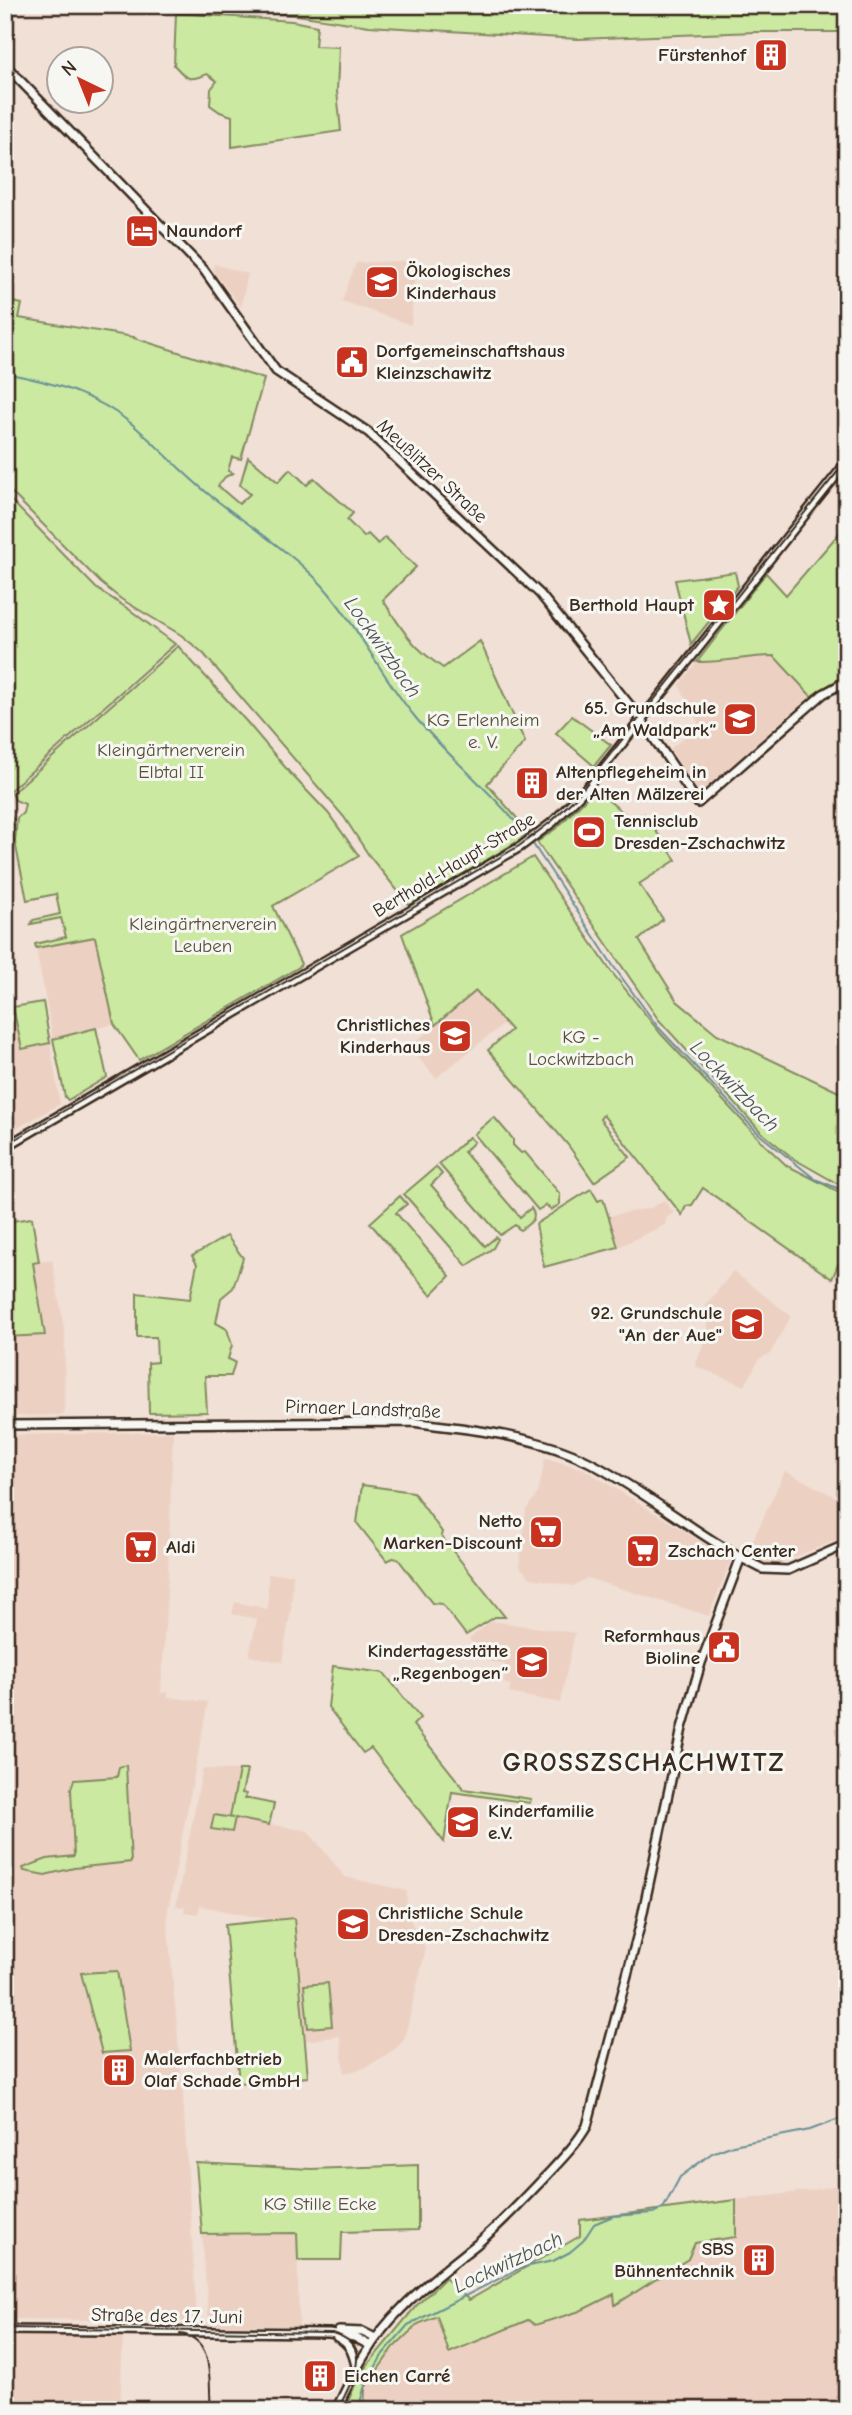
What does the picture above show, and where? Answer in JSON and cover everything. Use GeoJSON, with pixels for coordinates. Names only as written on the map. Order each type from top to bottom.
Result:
{"type":"FeatureCollection","features":[{"type":"Feature","properties":{"kind":"street","name":"Meußlitzer Straße"},"geometry":{"type":"LineString","coordinates":[[5,65],[204,270],[276,371],[368,432],[530,584],[641,720],[698,803],[823,694],[847,681]]}},
{"type":"Feature","properties":{"kind":"street","name":"Berthold-Haupt-Straße"},"geometry":{"type":"LineString","coordinates":[[5,1147],[536,836],[577,799],[847,462]]}},
{"type":"Feature","properties":{"kind":"street","name":"Pirnaer Landstraße"},"geometry":{"type":"LineString","coordinates":[[5,1425],[411,1422],[481,1432],[554,1448],[589,1462],[763,1569],[788,1570],[847,1544]]}},
{"type":"Feature","properties":{"kind":"street"},"geometry":{"type":"LineString","coordinates":[[336,2410],[356,2367],[372,2342],[413,2297],[516,2208],[575,2144],[587,2126],[637,1939],[682,1728],[701,1663],[741,1557]]}},
{"type":"Feature","properties":{"kind":"street","name":"Straße des 17. Juni"},"geometry":{"type":"LineString","coordinates":[[5,2330],[363,2332],[372,2342]]}},
{"type":"Feature","properties":{"kind":"street"},"geometry":{"type":"LineString","coordinates":[[329,2333],[348,2344],[356,2367]]}},
{"type":"Feature","properties":{"kind":"shaded area","name":"Ökologisches Kinderhaus"},"geometry":{"type":"Polygon","coordinates":[[[416,260],[411,325],[342,301],[356,263],[416,260]]]}},
{"type":"Feature","properties":{"kind":"shaded area"},"geometry":{"type":"Polygon","coordinates":[[[214,264],[248,274],[241,307],[213,271],[214,264]]]}},
{"type":"Feature","properties":{"kind":"shaded area","name":"65. Grundschule „Am Waldpark“"},"geometry":{"type":"Polygon","coordinates":[[[774,656],[811,696],[702,791],[697,790],[670,749],[699,725],[679,685],[697,662],[717,663],[774,656]]]}},
{"type":"Feature","properties":{"kind":"shaded area"},"geometry":{"type":"Polygon","coordinates":[[[95,937],[114,1024],[53,1039],[36,948],[95,937]]]}},
{"type":"Feature","properties":{"kind":"shaded area"},"geometry":{"type":"Polygon","coordinates":[[[5,986],[9,986],[22,1049],[50,1043],[60,1104],[5,1135],[5,986]]]}},
{"type":"Feature","properties":{"kind":"shaded area","name":"Christliches Kinderhaus"},"geometry":{"type":"Polygon","coordinates":[[[476,990],[505,1023],[436,1078],[409,1047],[476,990]]]}},
{"type":"Feature","properties":{"kind":"shaded area"},"geometry":{"type":"Polygon","coordinates":[[[664,1200],[674,1213],[667,1217],[665,1225],[618,1247],[608,1216],[651,1208],[664,1200]]]}},
{"type":"Feature","properties":{"kind":"shaded area"},"geometry":{"type":"Polygon","coordinates":[[[52,1260],[65,1333],[64,1415],[9,1416],[5,1392],[5,1337],[44,1335],[33,1263],[52,1260]]]}},
{"type":"Feature","properties":{"kind":"shaded area","name":"92. Grundschule \"An der Aue\""},"geometry":{"type":"Polygon","coordinates":[[[733,1271],[791,1316],[770,1354],[759,1359],[745,1386],[695,1366],[708,1332],[706,1305],[733,1271]]]}},
{"type":"Feature","properties":{"kind":"shaded area"},"geometry":{"type":"Polygon","coordinates":[[[173,1432],[161,1693],[168,1692],[168,1697],[208,1702],[167,1915],[183,2096],[197,2321],[5,2319],[5,1435],[173,1432]]]}},
{"type":"Feature","properties":{"kind":"shaded area"},"geometry":{"type":"Polygon","coordinates":[[[545,1458],[584,1469],[731,1560],[709,1616],[587,1578],[573,1586],[531,1578],[519,1566],[526,1510],[538,1493],[545,1458]]]}},
{"type":"Feature","properties":{"kind":"shaded area"},"geometry":{"type":"Polygon","coordinates":[[[785,1471],[847,1503],[847,1536],[777,1564],[763,1563],[747,1553],[785,1471]]]}},
{"type":"Feature","properties":{"kind":"shaded area"},"geometry":{"type":"Polygon","coordinates":[[[268,1574],[293,1574],[291,1609],[282,1662],[249,1656],[257,1619],[232,1614],[235,1602],[268,1609],[268,1574]]]}},
{"type":"Feature","properties":{"kind":"shaded area","name":"Kindertagesstätte „Regenbogen“"},"geometry":{"type":"Polygon","coordinates":[[[491,1621],[575,1633],[560,1703],[509,1693],[511,1685],[503,1683],[505,1664],[487,1661],[469,1639],[491,1621]]]}},
{"type":"Feature","properties":{"kind":"shaded area","name":"Christliche Schule Dresden-Zschachwitz"},"geometry":{"type":"Polygon","coordinates":[[[239,1770],[231,1817],[308,1831],[345,1877],[407,1891],[406,1913],[424,1945],[425,1952],[404,2040],[365,2068],[344,2073],[340,2036],[305,2041],[294,1918],[273,1920],[200,1906],[198,1914],[184,1912],[185,1907],[176,1906],[202,1771],[239,1770]]]}},
{"type":"Feature","properties":{"kind":"shaded area"},"geometry":{"type":"Polygon","coordinates":[[[847,2183],[847,2410],[364,2410],[365,2388],[394,2347],[418,2324],[437,2316],[449,2353],[529,2320],[535,2325],[580,2311],[614,2294],[615,2304],[695,2243],[736,2237],[736,2200],[847,2183]]]}},
{"type":"Feature","properties":{"kind":"shaded area"},"geometry":{"type":"Polygon","coordinates":[[[297,2232],[299,2326],[209,2325],[202,2234],[297,2232]]]}},
{"type":"Feature","properties":{"kind":"shaded area"},"geometry":{"type":"Polygon","coordinates":[[[5,2336],[123,2337],[120,2410],[5,2410],[5,2336]]]}},
{"type":"Feature","properties":{"kind":"green space"},"geometry":{"type":"Polygon","coordinates":[[[5,5],[847,5],[847,32],[755,32],[578,39],[369,26],[297,15],[238,11],[5,5]]]}},
{"type":"Feature","properties":{"kind":"green space"},"geometry":{"type":"Polygon","coordinates":[[[176,13],[292,21],[317,26],[315,46],[339,47],[337,91],[341,131],[232,147],[232,116],[210,105],[211,89],[217,81],[207,74],[188,78],[174,65],[176,13]]]}},
{"type":"Feature","properties":{"kind":"green space","name":"KG Erlenheim e. V."},"geometry":{"type":"Polygon","coordinates":[[[5,300],[22,304],[19,318],[134,337],[264,379],[241,459],[232,457],[228,471],[233,473],[225,477],[218,486],[239,504],[250,494],[240,485],[248,457],[278,482],[290,469],[307,485],[314,478],[353,513],[347,520],[364,537],[368,534],[378,544],[385,537],[416,567],[383,600],[408,637],[443,668],[480,641],[525,742],[487,784],[529,832],[410,906],[370,857],[344,817],[203,653],[181,635],[121,599],[101,583],[5,486],[5,300]]]}},
{"type":"Feature","properties":{"kind":"green space","name":"Kleingärtnerverein Elbtal II"},"geometry":{"type":"Polygon","coordinates":[[[5,494],[96,588],[175,644],[7,793],[10,800],[8,810],[13,820],[11,839],[5,840],[5,494]]]}},
{"type":"Feature","properties":{"kind":"green space"},"geometry":{"type":"Polygon","coordinates":[[[847,524],[847,674],[811,696],[774,656],[697,662],[766,573],[786,595],[847,524]]]}},
{"type":"Feature","properties":{"kind":"green space"},"geometry":{"type":"Polygon","coordinates":[[[735,572],[738,586],[691,644],[675,580],[735,572]]]}},
{"type":"Feature","properties":{"kind":"green space","name":"Kleingärtnerverein Leuben"},"geometry":{"type":"Polygon","coordinates":[[[178,646],[328,813],[359,856],[273,906],[301,964],[299,967],[139,1060],[114,1024],[95,937],[36,948],[35,944],[66,937],[61,918],[31,924],[33,920],[60,914],[56,894],[27,900],[15,842],[17,818],[23,813],[25,804],[15,800],[12,793],[178,646]]]}},
{"type":"Feature","properties":{"kind":"green space"},"geometry":{"type":"Polygon","coordinates":[[[572,716],[611,745],[594,766],[556,733],[572,716]]]}},
{"type":"Feature","properties":{"kind":"green space"},"geometry":{"type":"Polygon","coordinates":[[[595,789],[633,821],[644,814],[676,860],[639,884],[663,919],[639,940],[677,1001],[717,1034],[847,1096],[847,1189],[794,1159],[761,1132],[658,1019],[537,842],[558,827],[595,789]]]}},
{"type":"Feature","properties":{"kind":"green space","name":"KG - Lockwitzbach"},"geometry":{"type":"Polygon","coordinates":[[[533,857],[610,970],[661,1034],[786,1165],[847,1196],[847,1244],[832,1279],[703,1188],[692,1205],[686,1206],[682,1215],[603,1115],[600,1119],[630,1157],[594,1182],[568,1145],[488,1050],[511,1030],[476,991],[435,1025],[402,934],[533,857]]]}},
{"type":"Feature","properties":{"kind":"green space"},"geometry":{"type":"Polygon","coordinates":[[[43,1002],[50,1043],[22,1049],[13,1007],[43,1002]]]}},
{"type":"Feature","properties":{"kind":"green space"},"geometry":{"type":"Polygon","coordinates":[[[96,1028],[107,1077],[68,1100],[65,1097],[53,1039],[96,1028]]]}},
{"type":"Feature","properties":{"kind":"green space"},"geometry":{"type":"Polygon","coordinates":[[[494,1117],[513,1139],[513,1145],[521,1153],[525,1152],[560,1194],[560,1204],[551,1210],[546,1205],[538,1210],[474,1134],[494,1117]]]}},
{"type":"Feature","properties":{"kind":"green space"},"geometry":{"type":"Polygon","coordinates":[[[469,1137],[474,1142],[464,1152],[520,1217],[531,1208],[534,1215],[527,1226],[520,1230],[515,1225],[500,1235],[439,1164],[469,1137]]]}},
{"type":"Feature","properties":{"kind":"green space"},"geometry":{"type":"Polygon","coordinates":[[[436,1167],[442,1174],[431,1185],[485,1246],[496,1237],[498,1239],[493,1248],[467,1266],[404,1194],[436,1167]]]}},
{"type":"Feature","properties":{"kind":"green space"},"geometry":{"type":"Polygon","coordinates":[[[591,1189],[598,1201],[603,1199],[618,1247],[544,1267],[536,1224],[591,1189]]]}},
{"type":"Feature","properties":{"kind":"green space"},"geometry":{"type":"Polygon","coordinates":[[[400,1196],[407,1204],[396,1213],[450,1276],[431,1295],[370,1223],[400,1196]]]}},
{"type":"Feature","properties":{"kind":"green space"},"geometry":{"type":"Polygon","coordinates":[[[32,1218],[39,1262],[33,1263],[45,1335],[5,1337],[5,1222],[32,1218]]]}},
{"type":"Feature","properties":{"kind":"green space"},"geometry":{"type":"Polygon","coordinates":[[[227,1236],[243,1258],[233,1288],[221,1298],[216,1323],[227,1329],[232,1345],[228,1359],[235,1362],[231,1376],[205,1376],[207,1412],[149,1413],[148,1363],[157,1362],[156,1337],[137,1337],[137,1293],[190,1299],[197,1264],[192,1256],[227,1236]]]}},
{"type":"Feature","properties":{"kind":"green space"},"geometry":{"type":"Polygon","coordinates":[[[362,1485],[413,1492],[442,1532],[441,1536],[505,1617],[495,1617],[466,1635],[442,1604],[432,1603],[398,1559],[387,1561],[357,1523],[362,1485]]]}},
{"type":"Feature","properties":{"kind":"green space"},"geometry":{"type":"Polygon","coordinates":[[[333,1666],[384,1673],[420,1718],[413,1725],[464,1789],[531,1799],[530,1803],[452,1792],[444,1842],[371,1748],[363,1753],[328,1707],[333,1666]]]}},
{"type":"Feature","properties":{"kind":"green space"},"geometry":{"type":"Polygon","coordinates":[[[126,1765],[131,1862],[74,1868],[45,1875],[24,1871],[23,1868],[47,1859],[74,1856],[71,1789],[74,1780],[117,1777],[119,1767],[126,1765]]]}},
{"type":"Feature","properties":{"kind":"green space"},"geometry":{"type":"Polygon","coordinates":[[[239,1770],[247,1770],[242,1793],[246,1794],[245,1798],[274,1804],[269,1825],[235,1818],[232,1832],[211,1829],[214,1815],[233,1818],[230,1817],[239,1770]]]}},
{"type":"Feature","properties":{"kind":"green space"},"geometry":{"type":"Polygon","coordinates":[[[294,1918],[308,2077],[239,2083],[225,1925],[294,1918]]]}},
{"type":"Feature","properties":{"kind":"green space"},"geometry":{"type":"Polygon","coordinates":[[[117,1971],[130,2051],[102,2053],[81,1973],[117,1971]]]}},
{"type":"Feature","properties":{"kind":"green space"},"geometry":{"type":"Polygon","coordinates":[[[328,1983],[332,2026],[308,2028],[304,1985],[328,1983]]]}},
{"type":"Feature","properties":{"kind":"green space","name":"KG Stille Ecke"},"geometry":{"type":"Polygon","coordinates":[[[196,2163],[311,2169],[418,2165],[418,2230],[342,2232],[341,2260],[298,2260],[297,2233],[202,2234],[196,2163]]]}},
{"type":"Feature","properties":{"kind":"green space"},"geometry":{"type":"Polygon","coordinates":[[[736,2200],[736,2237],[695,2243],[688,2259],[615,2305],[614,2294],[580,2311],[535,2325],[528,2320],[449,2353],[437,2316],[418,2324],[394,2347],[365,2388],[364,2410],[344,2410],[360,2374],[416,2306],[445,2278],[469,2300],[580,2236],[580,2220],[736,2200]]]}},
{"type":"Feature","properties":{"kind":"waterway","name":"Lockwitzbach"},"geometry":{"type":"LineString","coordinates":[[5,373],[72,391],[118,414],[201,488],[298,562],[336,601],[415,717],[528,837]]}},
{"type":"Feature","properties":{"kind":"waterway","name":"Lockwitzbach"},"geometry":{"type":"LineString","coordinates":[[531,841],[614,967],[658,1027],[759,1134],[815,1179],[847,1192]]}},
{"type":"Feature","properties":{"kind":"waterway","name":"Lockwitzbach"},"geometry":{"type":"LineString","coordinates":[[358,2410],[365,2385],[383,2354],[408,2325],[520,2268],[553,2261],[570,2252],[583,2241],[594,2224],[613,2216],[654,2213],[664,2207],[680,2177],[712,2153],[733,2145],[810,2130],[847,2116]]}},
{"type":"Feature","properties":{"kind":"tram line"},"geometry":{"type":"LineString","coordinates":[[5,1145],[519,846],[552,821],[576,797],[847,460]]}},
{"type":"Feature","properties":{"kind":"tram line"},"geometry":{"type":"LineString","coordinates":[[5,2328],[332,2333],[354,2346],[357,2355],[353,2376],[338,2410]]}},
{"type":"Feature","properties":{"kind":"tram line"},"geometry":{"type":"LineString","coordinates":[[180,2334],[192,2337],[205,2353],[211,2410]]}},
{"type":"Feature","properties":{"kind":"place","name":"Fürstenhof"},"geometry":{"type":"Point","coordinates":[771,55]}},
{"type":"Feature","properties":{"kind":"place","name":"Naundorf"},"geometry":{"type":"Point","coordinates":[142,231]}},
{"type":"Feature","properties":{"kind":"place","name":"Ökologisches Kinderhaus"},"geometry":{"type":"Point","coordinates":[382,282]}},
{"type":"Feature","properties":{"kind":"place","name":"Dorfgemeinschaftshaus Kleinzschawitz"},"geometry":{"type":"Point","coordinates":[352,362]}},
{"type":"Feature","properties":{"kind":"place","name":"Berthold Haupt"},"geometry":{"type":"Point","coordinates":[719,605]}},
{"type":"Feature","properties":{"kind":"place","name":"65. Grundschule „Am Waldpark“"},"geometry":{"type":"Point","coordinates":[740,719]}},
{"type":"Feature","properties":{"kind":"place","name":"Altenpflegeheim in der Alten Mälzerei"},"geometry":{"type":"Point","coordinates":[532,783]}},
{"type":"Feature","properties":{"kind":"place","name":"Tennisclub Dresden-Zschachwitz"},"geometry":{"type":"Point","coordinates":[589,832]}},
{"type":"Feature","properties":{"kind":"place","name":"Christliches Kinderhaus"},"geometry":{"type":"Point","coordinates":[455,1036]}},
{"type":"Feature","properties":{"kind":"place","name":"92. Grundschule \"An der Aue\""},"geometry":{"type":"Point","coordinates":[747,1324]}},
{"type":"Feature","properties":{"kind":"place","name":"Netto Marken-Discount"},"geometry":{"type":"Point","coordinates":[546,1532]}},
{"type":"Feature","properties":{"kind":"place","name":"Aldi"},"geometry":{"type":"Point","coordinates":[141,1547]}},
{"type":"Feature","properties":{"kind":"place","name":"Zschach Center"},"geometry":{"type":"Point","coordinates":[643,1551]}},
{"type":"Feature","properties":{"kind":"place","name":"Reformhaus Bioline"},"geometry":{"type":"Point","coordinates":[724,1647]}},
{"type":"Feature","properties":{"kind":"place","name":"Kindertagesstätte „Regenbogen“"},"geometry":{"type":"Point","coordinates":[532,1662]}},
{"type":"Feature","properties":{"kind":"place","name":"Kinderfamilie e.V."},"geometry":{"type":"Point","coordinates":[463,1822]}},
{"type":"Feature","properties":{"kind":"place","name":"Christliche Schule Dresden-Zschachwitz"},"geometry":{"type":"Point","coordinates":[353,1924]}},
{"type":"Feature","properties":{"kind":"place","name":"Malerfachbetrieb Olaf Schade GmbH"},"geometry":{"type":"Point","coordinates":[119,2070]}},
{"type":"Feature","properties":{"kind":"place","name":"SBS Bühnentechnik"},"geometry":{"type":"Point","coordinates":[759,2260]}},
{"type":"Feature","properties":{"kind":"place","name":"Eichen Carré"},"geometry":{"type":"Point","coordinates":[320,2376]}},
{"type":"Feature","properties":{"kind":"district","name":"GROSSZSCHACHWITZ"},"geometry":{"type":"Point","coordinates":[644,1763]}}]}
